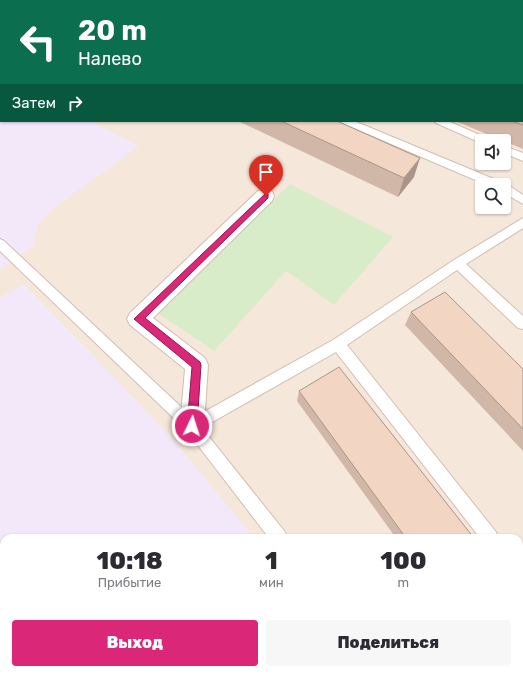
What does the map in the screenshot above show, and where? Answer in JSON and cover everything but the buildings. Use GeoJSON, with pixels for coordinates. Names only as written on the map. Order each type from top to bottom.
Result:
{"type":"FeatureCollection","features":[{"type":"Feature","properties":{"kind":"street"},"geometry":{"type":"LineString","coordinates":[[192,426],[196,365],[138,319],[266,196]]}},
{"type":"Feature","properties":{"kind":"lane"},"geometry":{"type":"LineString","coordinates":[[347,122],[480,178]]}},
{"type":"Feature","properties":{"kind":"lane"},"geometry":{"type":"LineString","coordinates":[[441,122],[475,137]]}},
{"type":"Feature","properties":{"kind":"lane"},"geometry":{"type":"LineString","coordinates":[[511,152],[523,157]]}},
{"type":"Feature","properties":{"kind":"lane"},"geometry":{"type":"LineString","coordinates":[[511,192],[523,200]]}},
{"type":"Feature","properties":{"kind":"lane"},"geometry":{"type":"LineString","coordinates":[[192,426],[338,344],[523,222]]}},
{"type":"Feature","properties":{"kind":"lane"},"geometry":{"type":"LineString","coordinates":[[0,244],[192,426],[276,534]]}},
{"type":"Feature","properties":{"kind":"lane"},"geometry":{"type":"LineString","coordinates":[[458,264],[523,324]]}},
{"type":"Feature","properties":{"kind":"lane"},"geometry":{"type":"LineString","coordinates":[[338,344],[487,534]]}},
{"type":"Feature","properties":{"kind":"shaded area"},"geometry":{"type":"Polygon","coordinates":[[[0,122],[523,122],[523,534],[0,534],[0,122]]]}},
{"type":"Feature","properties":{"kind":"shaded area"},"geometry":{"type":"Polygon","coordinates":[[[0,122],[92,122],[139,146],[51,210],[37,227],[32,247],[0,269],[0,122]]]}},
{"type":"Feature","properties":{"kind":"shaded area"},"geometry":{"type":"Polygon","coordinates":[[[24,284],[169,435],[251,534],[0,534],[0,298],[24,284]]]}},
{"type":"Feature","properties":{"kind":"green space"},"geometry":{"type":"Polygon","coordinates":[[[290,184],[393,237],[334,305],[286,271],[214,351],[158,313],[290,184]]]}},
{"type":"Feature","properties":{"kind":"route"},"geometry":{"type":"LineString","coordinates":[[192,426],[196,365],[138,319],[266,196]]}}]}
